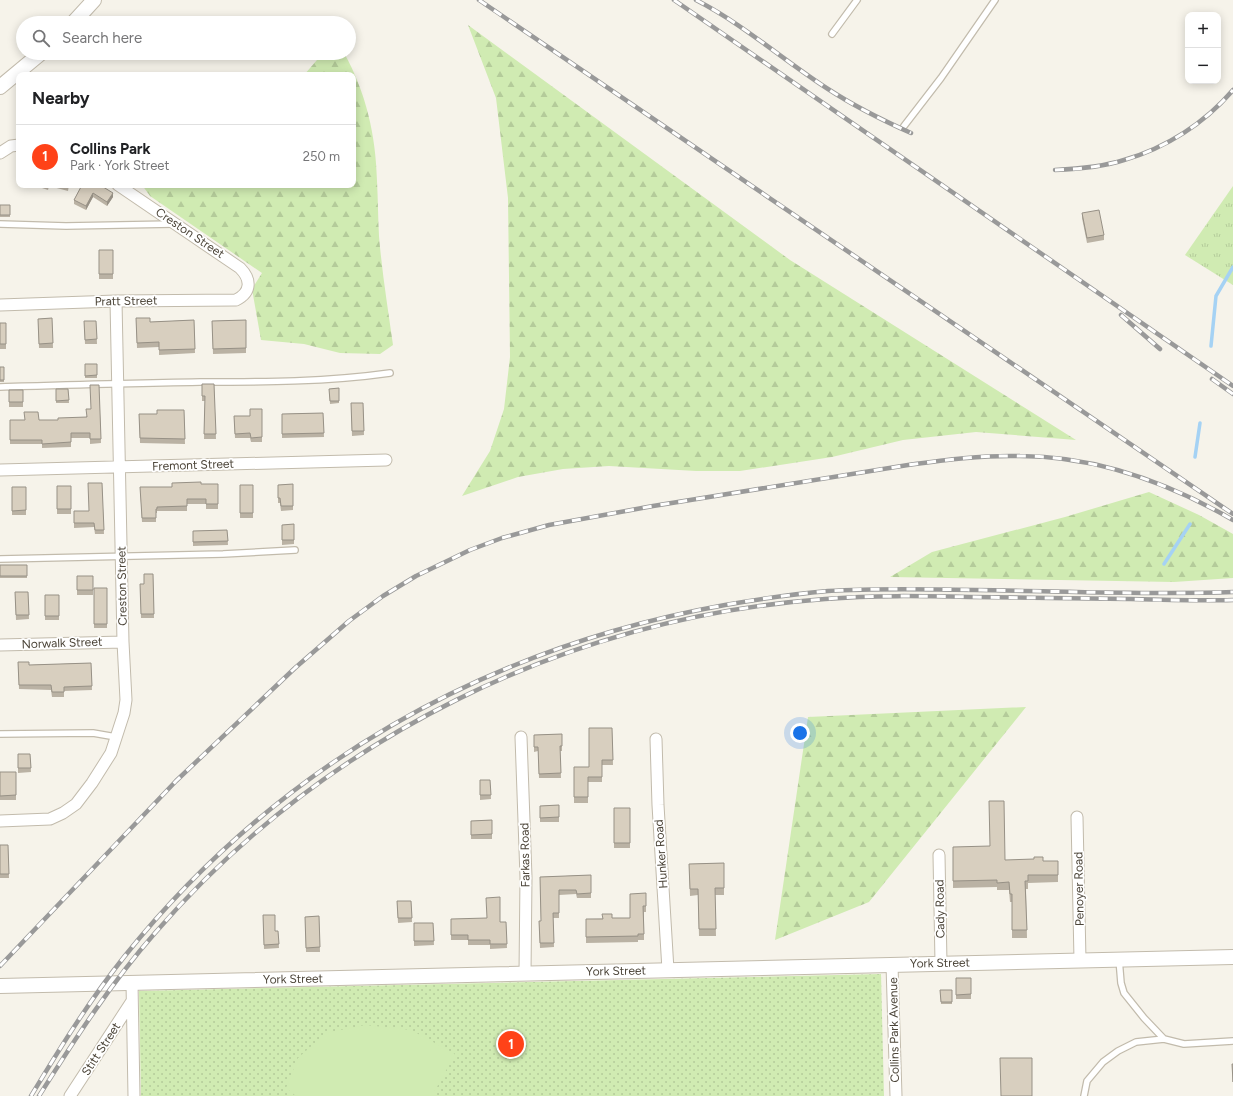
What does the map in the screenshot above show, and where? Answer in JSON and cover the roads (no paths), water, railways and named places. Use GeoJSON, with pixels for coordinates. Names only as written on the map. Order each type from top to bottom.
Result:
{"type":"FeatureCollection","features":[{"type":"Feature","properties":{"kind":"street"},"geometry":{"type":"LineString","coordinates":[[79,16],[94,0]]}},
{"type":"Feature","properties":{"kind":"street"},"geometry":{"type":"LineString","coordinates":[[18,72],[33,60]]}},
{"type":"Feature","properties":{"kind":"street"},"geometry":{"type":"LineString","coordinates":[[0,87],[16,74]]}},
{"type":"Feature","properties":{"kind":"street"},"geometry":{"type":"LineString","coordinates":[[0,152],[11,146],[16,145]]}},
{"type":"Feature","properties":{"kind":"street","name":"Creston Street"},"geometry":{"type":"LineString","coordinates":[[122,188],[240,268],[248,280],[248,290]]}},
{"type":"Feature","properties":{"kind":"street","name":"Pratt Street"},"geometry":{"type":"LineString","coordinates":[[0,305],[116,301],[236,300],[244,296],[248,290]]}},
{"type":"Feature","properties":{"kind":"street","name":"Creston Street"},"geometry":{"type":"LineString","coordinates":[[0,822],[50,819],[63,813],[76,804],[92,783],[111,753],[122,720],[126,700],[123,642],[116,301]]}},
{"type":"Feature","properties":{"kind":"street","name":"Fremont Street"},"geometry":{"type":"LineString","coordinates":[[0,470],[386,460]]}},
{"type":"Feature","properties":{"kind":"street","name":"Norwalk Street"},"geometry":{"type":"LineString","coordinates":[[0,645],[123,642]]}},
{"type":"Feature","properties":{"kind":"street","name":"Farkas Road"},"geometry":{"type":"LineString","coordinates":[[521,737],[526,877],[525,973]]}},
{"type":"Feature","properties":{"kind":"street","name":"Hunker Road"},"geometry":{"type":"LineString","coordinates":[[656,739],[658,805],[668,970]]}},
{"type":"Feature","properties":{"kind":"street","name":"Penoyer Road"},"geometry":{"type":"LineString","coordinates":[[1077,817],[1080,960]]}},
{"type":"Feature","properties":{"kind":"street","name":"Cady Road"},"geometry":{"type":"LineString","coordinates":[[939,855],[941,963]]}},
{"type":"Feature","properties":{"kind":"street","name":"York Street"},"geometry":{"type":"LineString","coordinates":[[0,986],[1233,957]]}},
{"type":"Feature","properties":{"kind":"street","name":"Collins Park Avenue"},"geometry":{"type":"LineString","coordinates":[[892,965],[896,1096]]}},
{"type":"Feature","properties":{"kind":"street"},"geometry":{"type":"LineString","coordinates":[[132,983],[134,1096]]}},
{"type":"Feature","properties":{"kind":"street","name":"Stitt Street"},"geometry":{"type":"LineString","coordinates":[[70,1096],[132,1001]]}},
{"type":"Feature","properties":{"kind":"lane"},"geometry":{"type":"LineString","coordinates":[[832,34],[857,0]]}},
{"type":"Feature","properties":{"kind":"lane"},"geometry":{"type":"LineString","coordinates":[[904,126],[941,78],[995,0]]}},
{"type":"Feature","properties":{"kind":"lane"},"geometry":{"type":"LineString","coordinates":[[0,224],[66,226],[176,224]]}},
{"type":"Feature","properties":{"kind":"lane"},"geometry":{"type":"LineString","coordinates":[[0,387],[118,383],[280,381],[361,377],[390,373]]}},
{"type":"Feature","properties":{"kind":"lane"},"geometry":{"type":"LineString","coordinates":[[0,559],[121,555],[223,554],[295,550]]}},
{"type":"Feature","properties":{"kind":"lane"},"geometry":{"type":"LineString","coordinates":[[0,734],[93,733],[116,737]]}},
{"type":"Feature","properties":{"kind":"lane"},"geometry":{"type":"LineString","coordinates":[[1119,959],[1121,983],[1124,993],[1144,1018],[1164,1039]]}},
{"type":"Feature","properties":{"kind":"lane"},"geometry":{"type":"LineString","coordinates":[[1084,1096],[1087,1081],[1103,1062],[1118,1050],[1136,1042],[1164,1039],[1184,1044],[1233,1041]]}},
{"type":"Feature","properties":{"kind":"waterway"},"geometry":{"type":"LineString","coordinates":[[1211,346],[1216,296],[1233,267]]}},
{"type":"Feature","properties":{"kind":"waterway"},"geometry":{"type":"LineString","coordinates":[[1195,457],[1200,423]]}},
{"type":"Feature","properties":{"kind":"waterway"},"geometry":{"type":"LineString","coordinates":[[1164,564],[1190,524]]}},
{"type":"Feature","properties":{"kind":"railway"},"geometry":{"type":"LineString","coordinates":[[479,0],[1233,514]]}},
{"type":"Feature","properties":{"kind":"railway"},"geometry":{"type":"LineString","coordinates":[[674,0],[1233,386]]}},
{"type":"Feature","properties":{"kind":"railway"},"geometry":{"type":"LineString","coordinates":[[696,0],[747,31],[811,78],[838,95],[889,123],[911,133]]}},
{"type":"Feature","properties":{"kind":"railway"},"geometry":{"type":"LineString","coordinates":[[1055,170],[1099,166],[1124,160],[1155,149],[1184,133],[1210,113],[1233,90]]}},
{"type":"Feature","properties":{"kind":"railway"},"geometry":{"type":"LineString","coordinates":[[1121,315],[1160,349]]}},
{"type":"Feature","properties":{"kind":"railway"},"geometry":{"type":"LineString","coordinates":[[1212,379],[1233,394]]}},
{"type":"Feature","properties":{"kind":"railway"},"geometry":{"type":"LineString","coordinates":[[0,966],[176,781],[295,668],[349,621],[383,596],[416,576],[470,550],[502,538],[549,525],[653,506],[908,465],[992,456],[1048,457],[1103,466],[1157,483],[1183,494],[1233,520]]}},
{"type":"Feature","properties":{"kind":"railway"},"geometry":{"type":"LineString","coordinates":[[31,1096],[87,1008],[124,957],[184,889],[249,827],[318,773],[392,726],[469,685],[551,651],[636,625],[725,605],[789,595],[828,591],[883,589],[1136,593],[1233,592]]}},
{"type":"Feature","properties":{"kind":"railway"},"geometry":{"type":"LineString","coordinates":[[39,1096],[80,1033],[123,972],[155,933],[222,863],[295,801],[374,746],[457,700],[544,661],[635,632],[729,611],[825,599],[916,596],[1233,600]]}},
{"type":"Feature","properties":{"kind":"place","name":"Collins Park"},"geometry":{"type":"Point","coordinates":[511,1044]}}]}
